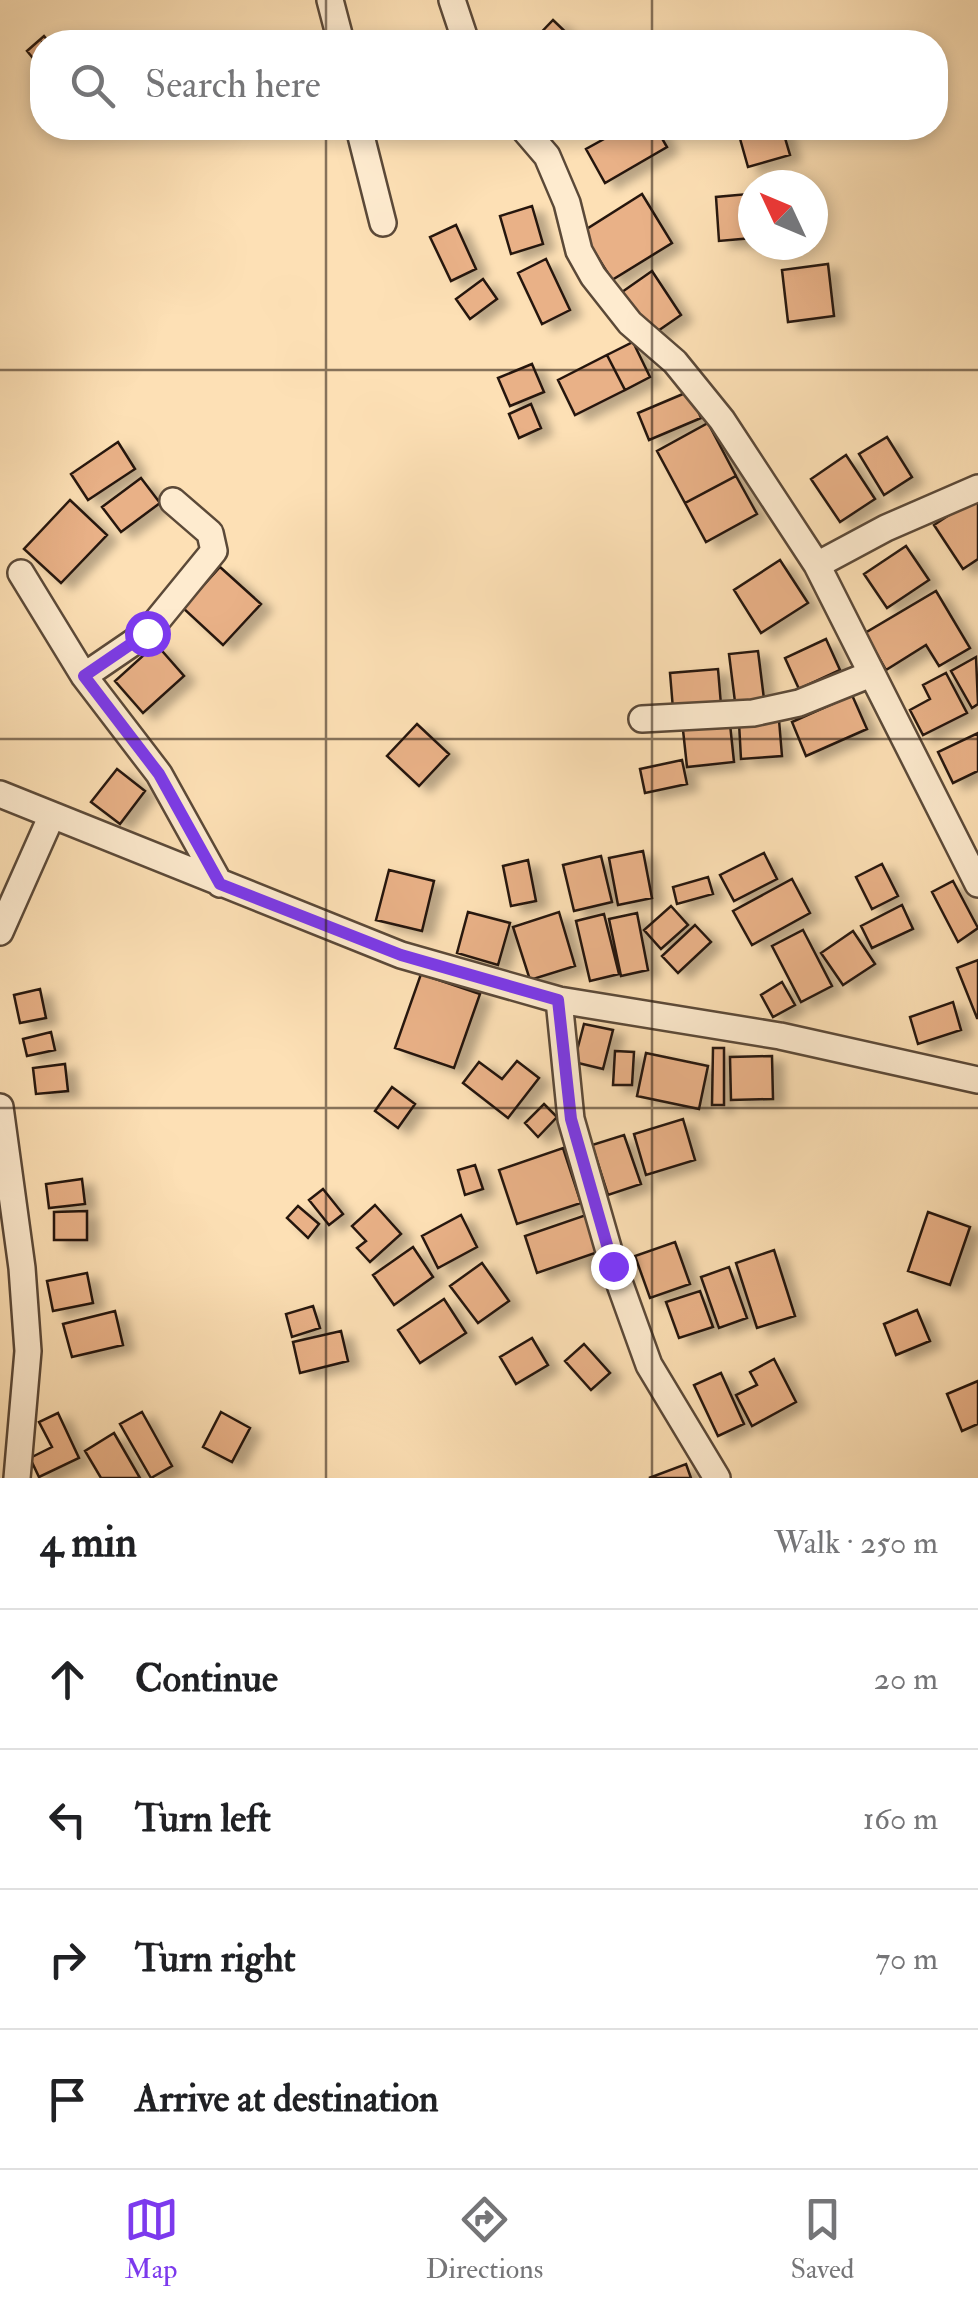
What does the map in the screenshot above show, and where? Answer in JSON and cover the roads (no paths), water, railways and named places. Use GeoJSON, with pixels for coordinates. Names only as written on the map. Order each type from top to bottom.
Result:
{"type":"FeatureCollection","features":[{"type":"Feature","properties":{"kind":"street"},"geometry":{"type":"LineString","coordinates":[[330,0],[338,30]]}},
{"type":"Feature","properties":{"kind":"street"},"geometry":{"type":"LineString","coordinates":[[452,0],[462,30]]}},
{"type":"Feature","properties":{"kind":"street"},"geometry":{"type":"LineString","coordinates":[[363,140],[383,223]]}},
{"type":"Feature","properties":{"kind":"street"},"geometry":{"type":"LineString","coordinates":[[533,140],[546,156],[567,204],[579,251],[593,276],[630,323],[675,362],[722,420],[817,566],[978,884]]}},
{"type":"Feature","properties":{"kind":"street"},"geometry":{"type":"LineString","coordinates":[[817,566],[886,528],[978,488]]}},
{"type":"Feature","properties":{"kind":"street"},"geometry":{"type":"LineString","coordinates":[[84,676],[147,633],[214,551],[210,533],[173,501]]}},
{"type":"Feature","properties":{"kind":"street"},"geometry":{"type":"LineString","coordinates":[[21,574],[84,676],[159,774],[220,884]]}},
{"type":"Feature","properties":{"kind":"street"},"geometry":{"type":"LineString","coordinates":[[642,719],[753,713],[799,704],[871,674]]}},
{"type":"Feature","properties":{"kind":"street"},"geometry":{"type":"LineString","coordinates":[[0,794],[401,955],[558,1000],[780,1036],[978,1080]]}},
{"type":"Feature","properties":{"kind":"street"},"geometry":{"type":"LineString","coordinates":[[0,932],[52,816]]}},
{"type":"Feature","properties":{"kind":"street"},"geometry":{"type":"LineString","coordinates":[[558,1000],[571,1119],[613,1266],[649,1365],[717,1478]]}},
{"type":"Feature","properties":{"kind":"street"},"geometry":{"type":"LineString","coordinates":[[0,1107],[22,1268],[28,1352],[17,1478]]}}]}
